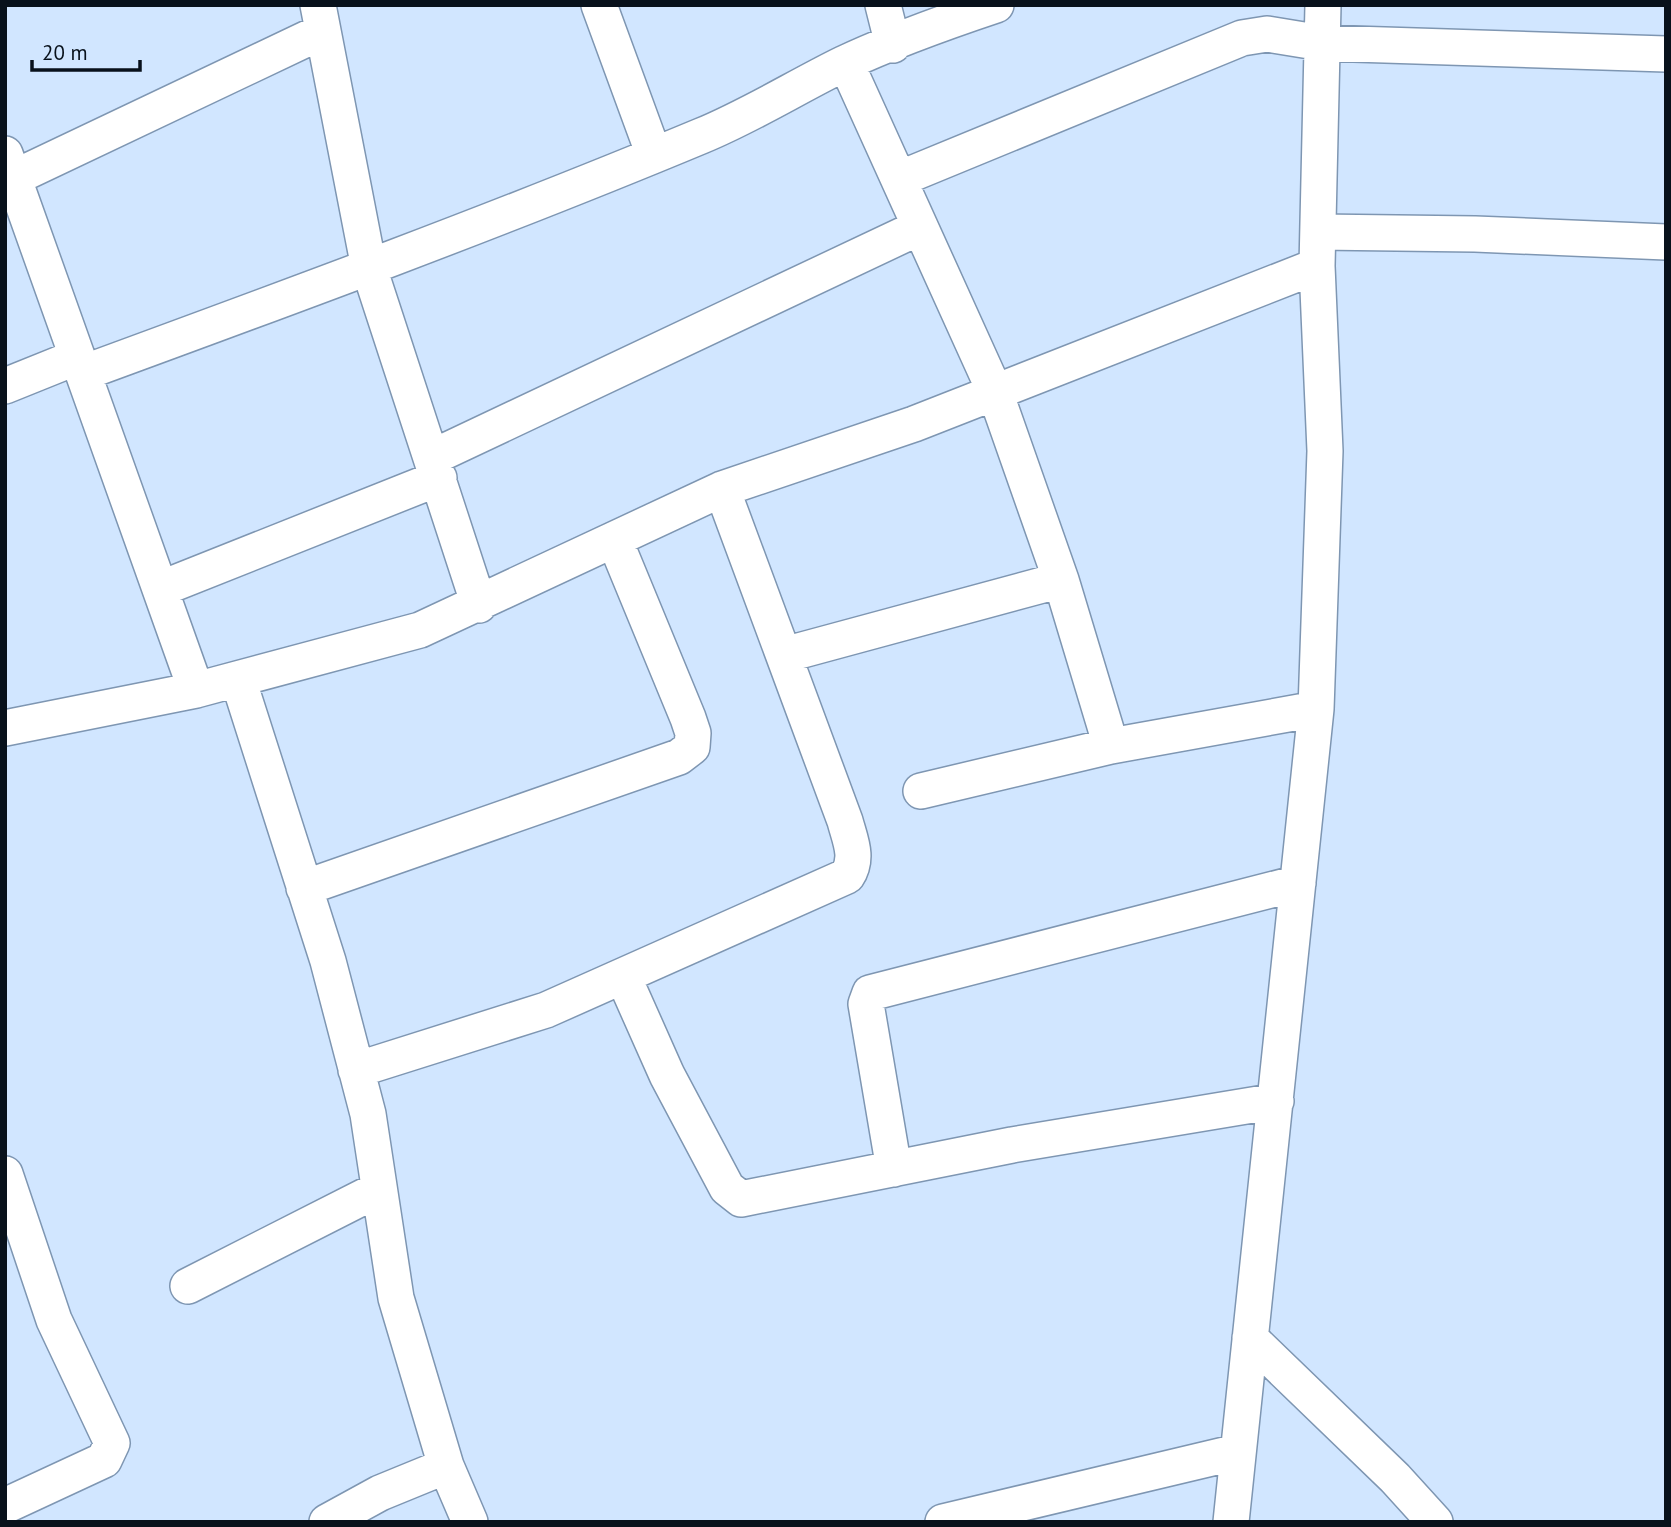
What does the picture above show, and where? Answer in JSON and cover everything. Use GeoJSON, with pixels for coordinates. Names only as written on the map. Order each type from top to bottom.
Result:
{"type":"FeatureCollection","features":[{"type":"Feature","properties":{"kind":"street"},"geometry":{"type":"LineString","coordinates":[[599,5],[654,155]]}},
{"type":"Feature","properties":{"kind":"street"},"geometry":{"type":"LineString","coordinates":[[883,5],[893,45]]}},
{"type":"Feature","properties":{"kind":"street"},"geometry":{"type":"LineString","coordinates":[[5,386],[80,365],[369,268],[705,135],[846,63],[944,22],[996,5]]}},
{"type":"Feature","properties":{"kind":"street"},"geometry":{"type":"LineString","coordinates":[[1231,1522],[1316,709],[1325,451],[1317,266],[1323,5]]}},
{"type":"Feature","properties":{"kind":"street"},"geometry":{"type":"LineString","coordinates":[[196,690],[8,172],[321,18],[369,268],[479,605]]}},
{"type":"Feature","properties":{"kind":"street"},"geometry":{"type":"LineString","coordinates":[[899,179],[1242,38],[1266,34],[1322,43],[1666,54]]}},
{"type":"Feature","properties":{"kind":"street"},"geometry":{"type":"LineString","coordinates":[[846,63],[995,392],[1061,580],[1111,746]]}},
{"type":"Feature","properties":{"kind":"street"},"geometry":{"type":"LineString","coordinates":[[160,589],[436,467],[920,228]]}},
{"type":"Feature","properties":{"kind":"street"},"geometry":{"type":"LineString","coordinates":[[1318,232],[1475,234],[1666,242]]}},
{"type":"Feature","properties":{"kind":"street"},"geometry":{"type":"LineString","coordinates":[[7,720],[196,690],[421,630],[722,489],[914,424],[1317,266]]}},
{"type":"Feature","properties":{"kind":"street"},"geometry":{"type":"LineString","coordinates":[[356,1070],[547,1010],[847,876],[853,866],[852,847],[845,821],[722,489]]}},
{"type":"Feature","properties":{"kind":"street"},"geometry":{"type":"LineString","coordinates":[[304,888],[679,757],[692,747],[693,733],[688,718],[615,541]]}},
{"type":"Feature","properties":{"kind":"street"},"geometry":{"type":"LineString","coordinates":[[784,655],[1061,580]]}},
{"type":"Feature","properties":{"kind":"street"},"geometry":{"type":"LineString","coordinates":[[238,679],[304,888],[368,1114],[396,1298],[446,1466],[470,1522]]}},
{"type":"Feature","properties":{"kind":"street"},"geometry":{"type":"LineString","coordinates":[[921,791],[1111,746],[1316,709]]}},
{"type":"Feature","properties":{"kind":"street"},"geometry":{"type":"LineString","coordinates":[[894,1169],[866,1003],[870,993],[1298,883]]}},
{"type":"Feature","properties":{"kind":"street"},"geometry":{"type":"LineString","coordinates":[[623,976],[667,1075],[727,1188],[735,1197],[782,1192],[1012,1145],[1276,1101]]}},
{"type":"Feature","properties":{"kind":"street"},"geometry":{"type":"LineString","coordinates":[[5,1174],[54,1321],[112,1443],[104,1461],[5,1506]]}},
{"type":"Feature","properties":{"kind":"street"},"geometry":{"type":"LineString","coordinates":[[188,1286],[379,1189]]}},
{"type":"Feature","properties":{"kind":"street"},"geometry":{"type":"LineString","coordinates":[[1250,1338],[1395,1478],[1435,1522]]}},
{"type":"Feature","properties":{"kind":"street"},"geometry":{"type":"LineString","coordinates":[[943,1522],[1237,1452]]}},
{"type":"Feature","properties":{"kind":"street"},"geometry":{"type":"LineString","coordinates":[[327,1522],[380,1493],[446,1466]]}}]}
